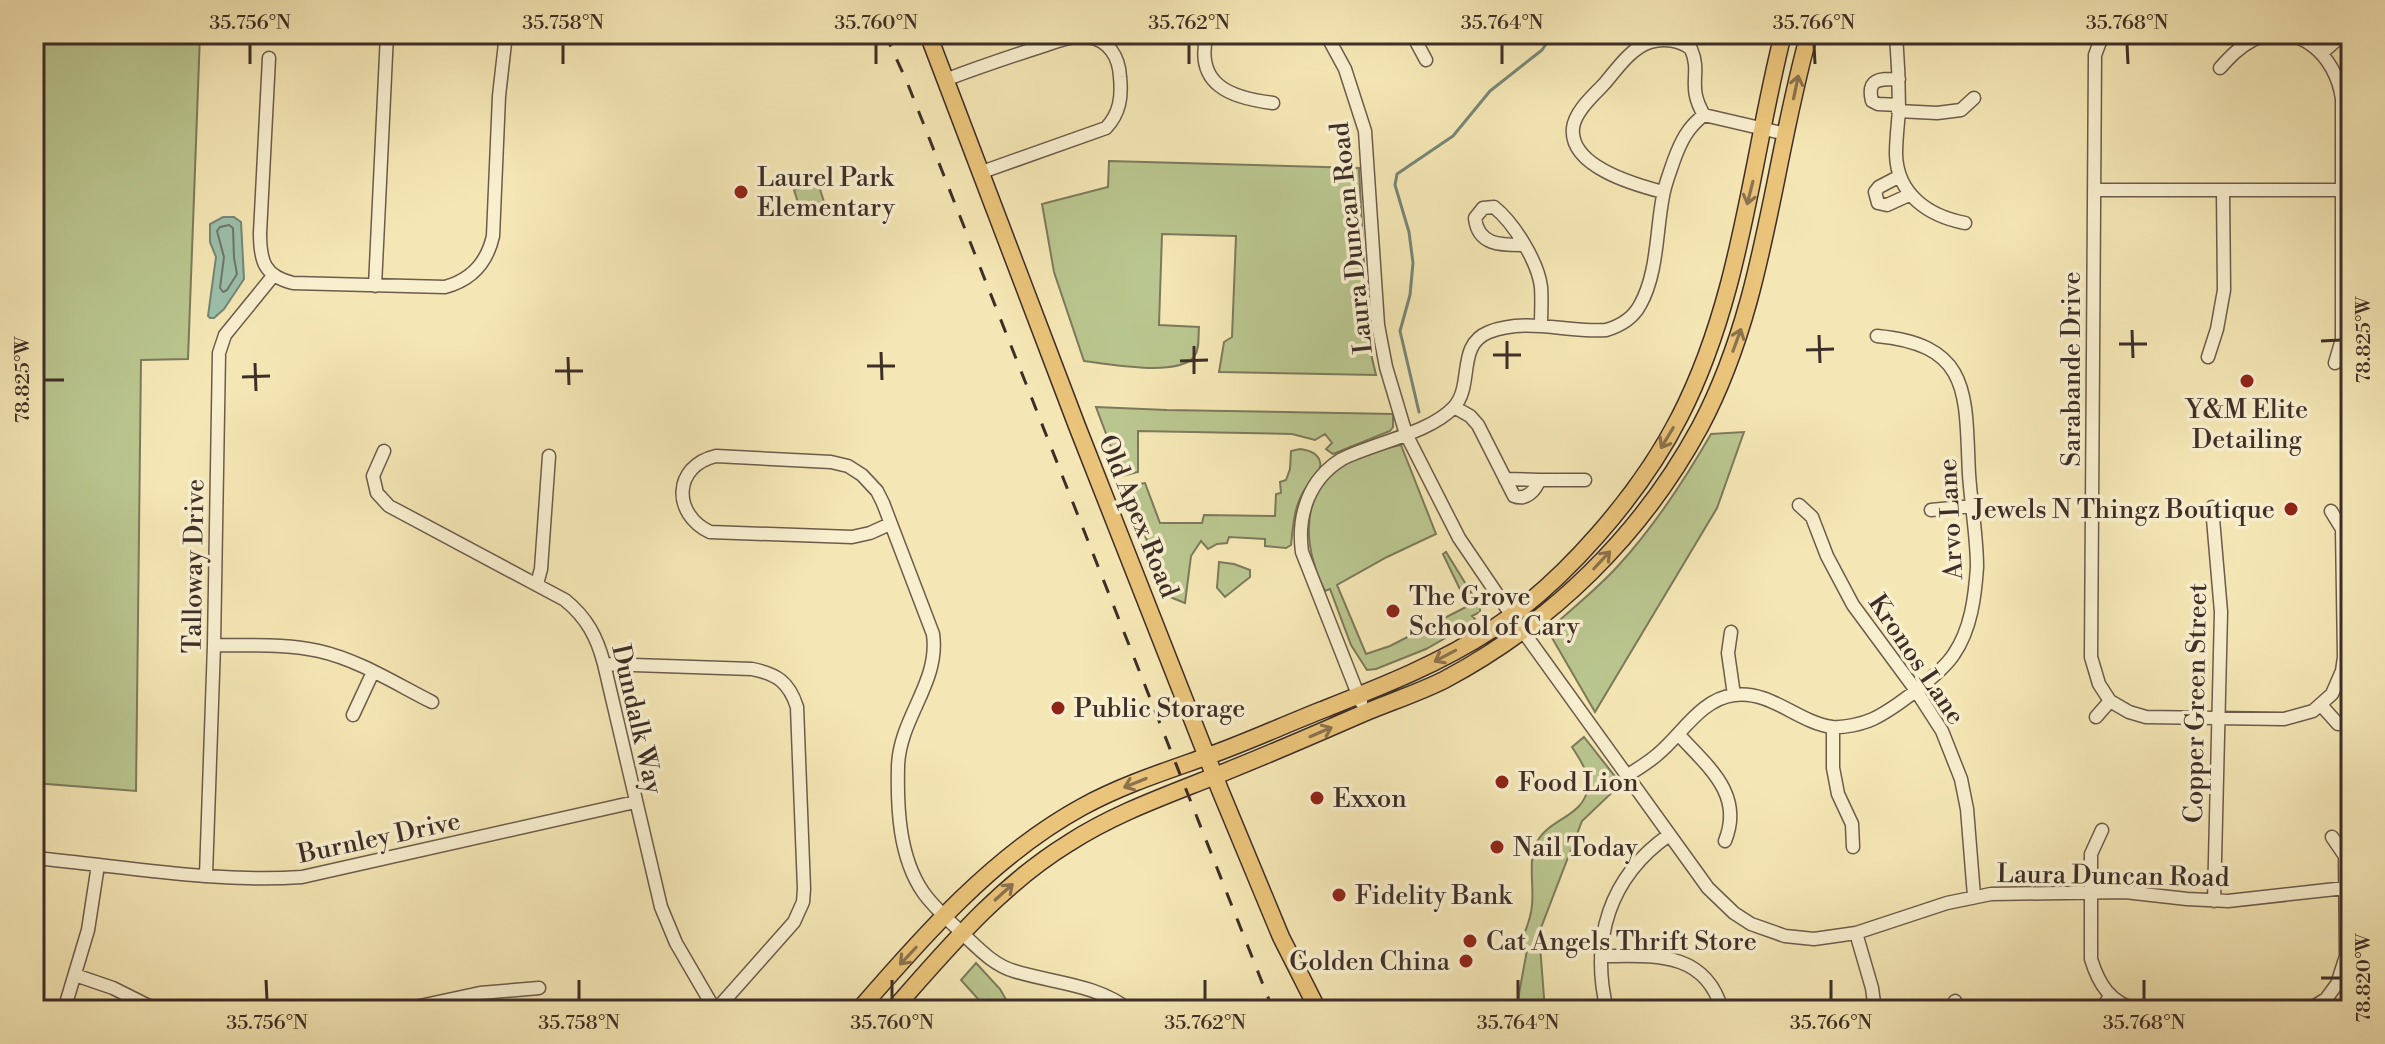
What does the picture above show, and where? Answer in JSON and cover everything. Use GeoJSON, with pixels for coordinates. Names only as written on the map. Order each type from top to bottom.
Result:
{"type":"FeatureCollection","features":[{"type":"Feature","properties":{"kind":"main road","name":"Old Apex Road"},"geometry":{"type":"LineString","coordinates":[[928,34],[1077,426],[1215,776],[1281,937],[1318,1010]]}},
{"type":"Feature","properties":{"kind":"main road"},"geometry":{"type":"LineString","coordinates":[[859,1010],[945,916],[994,870],[1023,846],[1080,808],[1139,781],[1208,756],[1443,659],[1512,616],[1573,561],[1614,515],[1650,465],[1680,417],[1706,358],[1722,311],[1783,34]]}},
{"type":"Feature","properties":{"kind":"main road"},"geometry":{"type":"LineString","coordinates":[[893,1010],[1002,892],[1069,842],[1137,807],[1442,681],[1523,631],[1585,579],[1633,527],[1669,478],[1700,427],[1729,363],[1746,316],[1809,34]]}},
{"type":"Feature","properties":{"kind":"street"},"geometry":{"type":"LineString","coordinates":[[375,286],[387,34]]}},
{"type":"Feature","properties":{"kind":"street"},"geometry":{"type":"LineString","coordinates":[[269,58],[260,248],[266,267],[273,276],[293,283],[428,288],[455,284],[474,272],[486,256],[493,236],[499,96],[506,34]]}},
{"type":"Feature","properties":{"kind":"street"},"geometry":{"type":"LineString","coordinates":[[1207,34],[1204,56],[1214,82],[1235,95],[1273,103]]}},
{"type":"Feature","properties":{"kind":"street","name":"Laura Duncan Road"},"geometry":{"type":"LineString","coordinates":[[1326,34],[1345,69],[1362,113],[1378,325],[1386,367],[1406,434],[1459,538],[1512,616],[1708,888],[1734,913],[1776,934],[1814,939],[1856,933],[1974,896],[2011,892],[2125,892],[2214,901],[2345,888]]}},
{"type":"Feature","properties":{"kind":"street"},"geometry":{"type":"LineString","coordinates":[[1412,34],[1426,60]]}},
{"type":"Feature","properties":{"kind":"street"},"geometry":{"type":"LineString","coordinates":[[1896,34],[1899,79],[1896,154],[1900,176],[1909,195],[1936,215],[1965,223]]}},
{"type":"Feature","properties":{"kind":"street","name":"Sarabande Drive"},"geometry":{"type":"LineString","coordinates":[[2103,34],[2095,55],[2091,657],[2099,684],[2110,701]]}},
{"type":"Feature","properties":{"kind":"street"},"geometry":{"type":"LineString","coordinates":[[2220,68],[2243,46],[2265,37],[2287,36],[2299,39],[2322,53],[2337,75],[2346,190],[2342,339],[2335,363]]}},
{"type":"Feature","properties":{"kind":"street"},"geometry":{"type":"LineString","coordinates":[[945,80],[1003,58],[1076,37],[1090,37],[1105,43],[1118,61],[1120,102],[1106,128],[982,172]]}},
{"type":"Feature","properties":{"kind":"street"},"geometry":{"type":"LineString","coordinates":[[2322,53],[2339,38]]}},
{"type":"Feature","properties":{"kind":"street"},"geometry":{"type":"LineString","coordinates":[[1663,192],[1617,179],[1588,159],[1574,138],[1575,120],[1628,57],[1639,47],[1659,40],[1677,41],[1691,49],[1696,66],[1694,95],[1704,115]]}},
{"type":"Feature","properties":{"kind":"street"},"geometry":{"type":"LineString","coordinates":[[1899,79],[1875,82],[1870,93],[1872,101],[1937,113],[1961,110],[1974,98]]}},
{"type":"Feature","properties":{"kind":"street"},"geometry":{"type":"LineString","coordinates":[[1704,115],[1786,134]]}},
{"type":"Feature","properties":{"kind":"street"},"geometry":{"type":"LineString","coordinates":[[1365,713],[1302,552],[1301,531],[1307,498],[1332,465],[1442,417],[1454,407],[1462,391],[1468,355],[1476,341],[1489,332],[1541,325],[1606,330],[1634,314],[1651,275],[1663,192],[1686,132],[1704,115]]}},
{"type":"Feature","properties":{"kind":"street"},"geometry":{"type":"LineString","coordinates":[[1900,176],[1879,187],[1875,192],[1878,203],[1887,205],[1909,195]]}},
{"type":"Feature","properties":{"kind":"street"},"geometry":{"type":"LineString","coordinates":[[2094,190],[2346,190]]}},
{"type":"Feature","properties":{"kind":"street"},"geometry":{"type":"LineString","coordinates":[[2208,357],[2224,290],[2223,191]]}},
{"type":"Feature","properties":{"kind":"street"},"geometry":{"type":"LineString","coordinates":[[1524,245],[1539,277],[1541,325]]}},
{"type":"Feature","properties":{"kind":"street","name":"Talloway Drive"},"geometry":{"type":"LineString","coordinates":[[206,875],[219,353],[225,335],[273,276]]}},
{"type":"Feature","properties":{"kind":"street"},"geometry":{"type":"LineString","coordinates":[[1877,336],[1926,346],[1947,362],[1957,376],[1971,369]]}},
{"type":"Feature","properties":{"kind":"street","name":"Arvo Lane"},"geometry":{"type":"LineString","coordinates":[[1833,727],[1876,718],[1941,670],[1954,655],[1969,619],[1977,567],[1964,395],[1957,376]]}},
{"type":"Feature","properties":{"kind":"street"},"geometry":{"type":"LineString","coordinates":[[1454,407],[1478,425],[1514,496],[1527,496],[1539,480]]}},
{"type":"Feature","properties":{"kind":"street","name":"Dundalk Way"},"geometry":{"type":"LineString","coordinates":[[384,451],[373,476],[377,493],[383,500],[416,521],[565,600],[582,615],[593,632],[604,664],[661,907],[676,943],[716,1010]]}},
{"type":"Feature","properties":{"kind":"street"},"geometry":{"type":"LineString","coordinates":[[537,584],[541,569],[549,456]]}},
{"type":"Feature","properties":{"kind":"street"},"geometry":{"type":"LineString","coordinates":[[890,524],[852,537],[710,532],[694,523],[689,516],[682,495],[683,486],[694,466],[716,456],[831,462],[855,469],[869,481],[883,503],[935,645],[933,667],[906,726],[899,754],[904,845],[919,885],[945,916],[990,959],[1009,970],[1094,991],[1129,1010]]}},
{"type":"Feature","properties":{"kind":"street"},"geometry":{"type":"LineString","coordinates":[[1505,479],[1585,480]]}},
{"type":"Feature","properties":{"kind":"street","name":"Kronos Lane"},"geometry":{"type":"LineString","coordinates":[[1799,505],[1812,517],[1827,556],[1853,605],[1942,731],[1961,779],[1967,809],[1974,896]]}},
{"type":"Feature","properties":{"kind":"street"},"geometry":{"type":"LineString","coordinates":[[1931,510],[1972,506]]}},
{"type":"Feature","properties":{"kind":"street","name":"Copper Green Street"},"geometry":{"type":"LineString","coordinates":[[2212,507],[2221,604],[2214,901]]}},
{"type":"Feature","properties":{"kind":"street"},"geometry":{"type":"LineString","coordinates":[[2096,717],[2110,701],[2146,717],[2284,719],[2306,714],[2321,705],[2332,694],[2344,657],[2342,529],[2331,511]]}},
{"type":"Feature","properties":{"kind":"street"},"geometry":{"type":"LineString","coordinates":[[1731,632],[1728,653],[1734,695]]}},
{"type":"Feature","properties":{"kind":"street"},"geometry":{"type":"LineString","coordinates":[[214,645],[306,648],[373,672],[432,702]]}},
{"type":"Feature","properties":{"kind":"street"},"geometry":{"type":"LineString","coordinates":[[604,664],[764,671],[773,674],[787,687],[797,707],[803,902],[794,922],[716,1010]]}},
{"type":"Feature","properties":{"kind":"street"},"geometry":{"type":"LineString","coordinates":[[353,715],[373,672]]}},
{"type":"Feature","properties":{"kind":"street"},"geometry":{"type":"LineString","coordinates":[[1628,775],[1658,755],[1708,705],[1734,695],[1760,697],[1833,727],[1833,768],[1838,794],[1852,824],[1853,847]]}},
{"type":"Feature","properties":{"kind":"street"},"geometry":{"type":"LineString","coordinates":[[2321,705],[2338,724]]}},
{"type":"Feature","properties":{"kind":"street"},"geometry":{"type":"LineString","coordinates":[[1679,735],[1710,769],[1729,800],[1731,827],[1725,841]]}},
{"type":"Feature","properties":{"kind":"street","name":"Burnley Drive"},"geometry":{"type":"LineString","coordinates":[[34,858],[271,879],[323,874],[635,802]]}},
{"type":"Feature","properties":{"kind":"street"},"geometry":{"type":"LineString","coordinates":[[2102,830],[2091,854],[2091,959],[2110,997],[2137,1010]]}},
{"type":"Feature","properties":{"kind":"street"},"geometry":{"type":"LineString","coordinates":[[1607,1010],[1601,956],[1610,908],[1624,880],[1639,860],[1669,835]]}},
{"type":"Feature","properties":{"kind":"street"},"geometry":{"type":"LineString","coordinates":[[2308,1010],[2326,999],[2337,984],[2346,956],[2345,856],[2332,837]]}},
{"type":"Feature","properties":{"kind":"street"},"geometry":{"type":"LineString","coordinates":[[64,1010],[91,918],[98,865]]}},
{"type":"Feature","properties":{"kind":"street"},"geometry":{"type":"LineString","coordinates":[[1856,933],[1875,1010]]}},
{"type":"Feature","properties":{"kind":"street"},"geometry":{"type":"LineString","coordinates":[[1601,956],[1659,956],[1679,961],[1706,979],[1722,1010]]}},
{"type":"Feature","properties":{"kind":"street"},"geometry":{"type":"LineString","coordinates":[[75,975],[113,988],[157,1010]]}},
{"type":"Feature","properties":{"kind":"street"},"geometry":{"type":"LineString","coordinates":[[401,1010],[440,1006],[505,989],[539,988]]}},
{"type":"Feature","properties":{"kind":"street"},"geometry":{"type":"LineString","coordinates":[[2100,1010],[2110,997]]}},
{"type":"Feature","properties":{"kind":"street"},"geometry":{"type":"LineString","coordinates":[[2326,999],[2336,1010]]}},
{"type":"Feature","properties":{"kind":"green space"},"geometry":{"type":"Polygon","coordinates":[[[34,34],[200,34],[188,359],[141,360],[136,791],[34,783],[34,34]]]}},
{"type":"Feature","properties":{"kind":"green space"},"geometry":{"type":"Polygon","coordinates":[[[1109,161],[1359,168],[1368,341],[1376,375],[1219,372],[1224,342],[1232,337],[1236,236],[1162,234],[1159,325],[1199,327],[1194,357],[1185,363],[1158,368],[1084,361],[1054,272],[1042,204],[1108,187],[1109,161]]]}},
{"type":"Feature","properties":{"kind":"green space"},"geometry":{"type":"Polygon","coordinates":[[[818,183],[826,208],[802,215],[794,190],[818,183]]]}},
{"type":"Feature","properties":{"kind":"green space"},"geometry":{"type":"Polygon","coordinates":[[[1096,407],[1393,414],[1393,427],[1390,431],[1333,454],[1326,449],[1332,443],[1325,434],[1315,440],[1292,434],[1138,431],[1138,472],[1122,476],[1096,407]]]}},
{"type":"Feature","properties":{"kind":"green space"},"geometry":{"type":"Polygon","coordinates":[[[1744,432],[1717,508],[1595,712],[1548,631],[1631,552],[1668,503],[1711,434],[1744,432]]]}},
{"type":"Feature","properties":{"kind":"green space"},"geometry":{"type":"Polygon","coordinates":[[[1401,445],[1436,534],[1337,585],[1366,654],[1390,646],[1468,606],[1443,554],[1446,552],[1480,607],[1480,612],[1472,616],[1475,619],[1470,624],[1426,649],[1367,670],[1351,645],[1330,589],[1325,591],[1318,576],[1310,546],[1310,515],[1321,486],[1338,467],[1364,454],[1401,445]]]}},
{"type":"Feature","properties":{"kind":"green space"},"geometry":{"type":"Polygon","coordinates":[[[1300,449],[1315,454],[1320,466],[1298,502],[1291,545],[1286,548],[1265,546],[1265,539],[1229,537],[1227,543],[1208,549],[1201,541],[1191,556],[1185,603],[1170,597],[1169,587],[1158,571],[1129,492],[1133,485],[1145,483],[1160,523],[1202,523],[1204,515],[1275,516],[1276,494],[1281,493],[1280,482],[1286,480],[1290,469],[1291,451],[1300,449]]]}},
{"type":"Feature","properties":{"kind":"green space"},"geometry":{"type":"Polygon","coordinates":[[[1219,562],[1250,570],[1250,577],[1225,597],[1217,588],[1219,562]]]}},
{"type":"Feature","properties":{"kind":"green space"},"geometry":{"type":"Polygon","coordinates":[[[1584,737],[1621,784],[1582,821],[1539,933],[1545,1010],[1516,1010],[1527,950],[1519,946],[1532,905],[1534,851],[1541,835],[1573,812],[1585,797],[1587,776],[1572,747],[1584,737]]]}},
{"type":"Feature","properties":{"kind":"green space"},"geometry":{"type":"Polygon","coordinates":[[[976,963],[1000,989],[1012,1010],[988,1010],[961,980],[976,963]]]}},
{"type":"Feature","properties":{"kind":"water"},"geometry":{"type":"Polygon","coordinates":[[[223,217],[234,217],[241,222],[244,279],[224,309],[210,318],[216,257],[210,242],[210,224],[223,217]]]}},
{"type":"Feature","properties":{"kind":"waterway"},"geometry":{"type":"LineString","coordinates":[[1419,412],[1400,331],[1410,295],[1413,263],[1409,232],[1395,185],[1397,174],[1453,136],[1490,91],[1542,50],[1553,34]]}},
{"type":"Feature","properties":{"kind":"railway"},"geometry":{"type":"LineString","coordinates":[[885,34],[907,82],[1273,1010]]}},
{"type":"Feature","properties":{"kind":"place","name":"Laurel Park Elementary"},"geometry":{"type":"Point","coordinates":[741,192]}},
{"type":"Feature","properties":{"kind":"place","name":"Y&M Elite Detailing"},"geometry":{"type":"Point","coordinates":[2247,381]}},
{"type":"Feature","properties":{"kind":"place","name":"Jewels N Thingz Boutique"},"geometry":{"type":"Point","coordinates":[2291,509]}},
{"type":"Feature","properties":{"kind":"place","name":"The Grove School of Cary"},"geometry":{"type":"Point","coordinates":[1393,611]}},
{"type":"Feature","properties":{"kind":"place","name":"Public Storage"},"geometry":{"type":"Point","coordinates":[1058,708]}},
{"type":"Feature","properties":{"kind":"place","name":"Food Lion"},"geometry":{"type":"Point","coordinates":[1502,782]}},
{"type":"Feature","properties":{"kind":"place","name":"Exxon"},"geometry":{"type":"Point","coordinates":[1317,798]}},
{"type":"Feature","properties":{"kind":"place","name":"Nail Today"},"geometry":{"type":"Point","coordinates":[1497,847]}},
{"type":"Feature","properties":{"kind":"place","name":"Fidelity Bank"},"geometry":{"type":"Point","coordinates":[1339,895]}},
{"type":"Feature","properties":{"kind":"place","name":"Cat Angels Thrift Store"},"geometry":{"type":"Point","coordinates":[1470,941]}},
{"type":"Feature","properties":{"kind":"place","name":"Golden China"},"geometry":{"type":"Point","coordinates":[1466,961]}}]}
